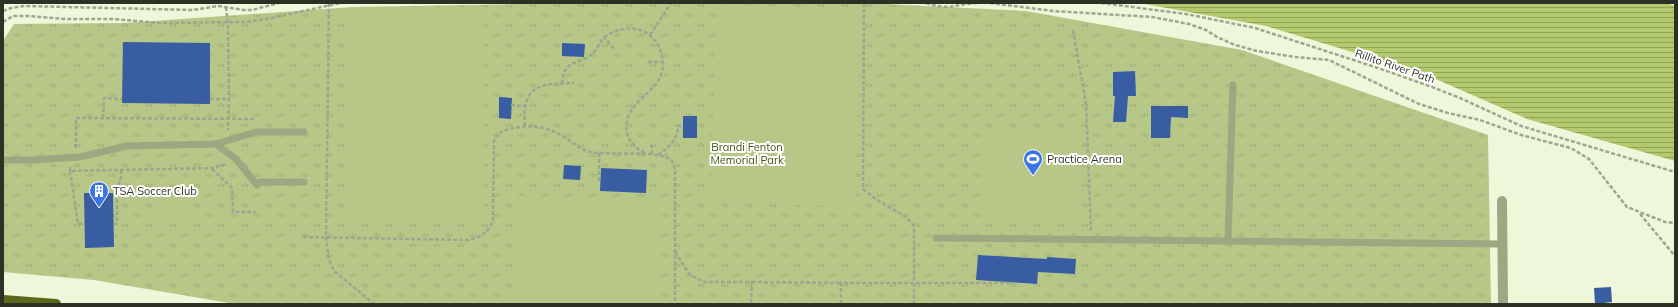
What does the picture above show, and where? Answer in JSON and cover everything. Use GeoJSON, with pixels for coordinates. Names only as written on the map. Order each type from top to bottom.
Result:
{"type":"FeatureCollection","features":[{"type":"Feature","properties":{"kind":"main road"},"geometry":{"type":"LineString","coordinates":[[3,300],[56,304]]}},
{"type":"Feature","properties":{"kind":"street"},"geometry":{"type":"LineString","coordinates":[[1502,201],[1503,304]]}},
{"type":"Feature","properties":{"kind":"lane"},"geometry":{"type":"LineString","coordinates":[[1228,241],[1233,85]]}},
{"type":"Feature","properties":{"kind":"lane"},"geometry":{"type":"LineString","coordinates":[[3,160],[76,158],[127,146],[216,144],[256,132],[304,132]]}},
{"type":"Feature","properties":{"kind":"lane"},"geometry":{"type":"LineString","coordinates":[[216,144],[236,159],[257,185],[260,182],[304,182]]}},
{"type":"Feature","properties":{"kind":"lane"},"geometry":{"type":"LineString","coordinates":[[936,238],[1502,244]]}},
{"type":"Feature","properties":{"kind":"path"},"geometry":{"type":"LineString","coordinates":[[3,11],[24,6],[193,10],[218,6],[244,10],[279,3]]}},
{"type":"Feature","properties":{"kind":"path"},"geometry":{"type":"LineString","coordinates":[[3,22],[13,16],[29,16],[65,19],[112,19],[160,23],[227,22],[268,19],[329,4],[340,3]]}},
{"type":"Feature","properties":{"kind":"path"},"geometry":{"type":"LineString","coordinates":[[650,35],[671,3]]}},
{"type":"Feature","properties":{"kind":"path"},"geometry":{"type":"LineString","coordinates":[[864,3],[863,189],[877,200],[906,217],[914,226],[914,304]]}},
{"type":"Feature","properties":{"kind":"path"},"geometry":{"type":"LineString","coordinates":[[926,3],[936,7],[952,8],[978,3]]}},
{"type":"Feature","properties":{"kind":"path"},"geometry":{"type":"LineString","coordinates":[[990,3],[1053,11],[1152,17],[1189,24],[1206,30],[1217,37],[1257,51],[1295,57],[1329,60],[1419,104],[1448,113],[1480,120],[1521,135],[1571,148],[1589,159],[1627,207],[1665,222],[1675,223]]}},
{"type":"Feature","properties":{"kind":"path","name":"Rillito River Path"},"geometry":{"type":"LineString","coordinates":[[1101,3],[1186,14],[1255,28],[1432,87],[1521,126],[1675,172]]}},
{"type":"Feature","properties":{"kind":"path"},"geometry":{"type":"LineString","coordinates":[[329,4],[326,238],[329,260],[334,271],[374,304]]}},
{"type":"Feature","properties":{"kind":"path"},"geometry":{"type":"LineString","coordinates":[[226,7],[229,99]]}},
{"type":"Feature","properties":{"kind":"path"},"geometry":{"type":"LineString","coordinates":[[562,84],[563,73],[571,63],[583,60],[593,54],[604,37],[612,32],[622,29],[635,29],[650,35],[657,43],[662,62],[660,77],[654,86],[632,109],[627,121],[627,133],[630,142],[638,150],[647,154]]}},
{"type":"Feature","properties":{"kind":"path"},"geometry":{"type":"LineString","coordinates":[[1073,30],[1086,104],[1092,239]]}},
{"type":"Feature","properties":{"kind":"path"},"geometry":{"type":"LineString","coordinates":[[604,37],[614,49]]}},
{"type":"Feature","properties":{"kind":"path"},"geometry":{"type":"LineString","coordinates":[[648,62],[662,62]]}},
{"type":"Feature","properties":{"kind":"path"},"geometry":{"type":"LineString","coordinates":[[525,126],[525,106],[532,91],[541,85],[574,83]]}},
{"type":"Feature","properties":{"kind":"path"},"geometry":{"type":"LineString","coordinates":[[103,118],[104,98],[122,99]]}},
{"type":"Feature","properties":{"kind":"path"},"geometry":{"type":"LineString","coordinates":[[512,105],[525,106]]}},
{"type":"Feature","properties":{"kind":"path"},"geometry":{"type":"LineString","coordinates":[[76,158],[76,118],[256,119]]}},
{"type":"Feature","properties":{"kind":"path"},"geometry":{"type":"LineString","coordinates":[[303,237],[468,240],[481,238],[488,232],[493,222],[494,141],[498,133],[509,129],[525,126],[536,127],[556,132],[589,152],[652,154],[664,156],[672,161],[675,169],[675,304]]}},
{"type":"Feature","properties":{"kind":"path"},"geometry":{"type":"LineString","coordinates":[[658,155],[674,142],[678,135],[678,126],[684,126]]}},
{"type":"Feature","properties":{"kind":"path"},"geometry":{"type":"LineString","coordinates":[[652,145],[652,154]]}},
{"type":"Feature","properties":{"kind":"path"},"geometry":{"type":"LineString","coordinates":[[599,153],[598,181],[600,181]]}},
{"type":"Feature","properties":{"kind":"path"},"geometry":{"type":"LineString","coordinates":[[212,168],[232,188],[233,212],[256,212]]}},
{"type":"Feature","properties":{"kind":"path"},"geometry":{"type":"LineString","coordinates":[[114,224],[117,224],[117,190],[121,178],[121,170]]}},
{"type":"Feature","properties":{"kind":"path"},"geometry":{"type":"LineString","coordinates":[[70,171],[78,224],[84,224]]}},
{"type":"Feature","properties":{"kind":"path"},"geometry":{"type":"LineString","coordinates":[[1638,212],[1675,256]]}},
{"type":"Feature","properties":{"kind":"path"},"geometry":{"type":"LineString","coordinates":[[675,251],[690,275],[705,282],[1013,283]]}},
{"type":"Feature","properties":{"kind":"path"},"geometry":{"type":"LineString","coordinates":[[751,304],[752,282]]}},
{"type":"Feature","properties":{"kind":"path"},"geometry":{"type":"LineString","coordinates":[[841,283],[841,304]]}},
{"type":"Feature","properties":{"kind":"green space","name":"Brandi Fenton Memorial Park"},"geometry":{"type":"Polygon","coordinates":[[[585,3],[865,3],[1026,11],[1242,50],[1488,135],[1491,304],[235,304],[94,280],[3,272],[3,41],[14,24],[125,23],[353,7],[585,3]]]}},
{"type":"Feature","properties":{"kind":"green space"},"geometry":{"type":"Polygon","coordinates":[[[717,4],[861,9],[855,207],[710,202],[717,4]]]}},
{"type":"Feature","properties":{"kind":"green space"},"geometry":{"type":"Polygon","coordinates":[[[345,10],[483,11],[483,224],[345,224],[345,10]]]}},
{"type":"Feature","properties":{"kind":"green space","name":"Practice Arena"},"geometry":{"type":"Polygon","coordinates":[[[1082,130],[1082,222],[984,222],[984,131],[1082,130]]]}},
{"type":"Feature","properties":{"kind":"green space"},"geometry":{"type":"Polygon","coordinates":[[[159,189],[192,191],[191,221],[157,219],[159,189]]]}},
{"type":"Feature","properties":{"kind":"green space"},"geometry":{"type":"Polygon","coordinates":[[[516,196],[657,198],[656,304],[514,304],[516,196]]]}},
{"type":"Feature","properties":{"kind":"shaded area"},"geometry":{"type":"Polygon","coordinates":[[[1139,3],[1666,3],[1675,6],[1675,161],[1527,119],[1422,73],[1266,26],[1139,3]]]}},
{"type":"Feature","properties":{"kind":"building"},"geometry":{"type":"Polygon","coordinates":[[[123,42],[210,43],[210,104],[122,103],[123,42]]]}},
{"type":"Feature","properties":{"kind":"building"},"geometry":{"type":"Polygon","coordinates":[[[562,43],[585,44],[584,57],[562,56],[562,43]]]}},
{"type":"Feature","properties":{"kind":"building"},"geometry":{"type":"Polygon","coordinates":[[[1135,71],[1136,96],[1128,96],[1126,122],[1113,122],[1115,96],[1113,96],[1113,72],[1135,71]]]}},
{"type":"Feature","properties":{"kind":"building"},"geometry":{"type":"Polygon","coordinates":[[[499,97],[512,98],[511,119],[499,118],[499,97]]]}},
{"type":"Feature","properties":{"kind":"building"},"geometry":{"type":"Polygon","coordinates":[[[1151,106],[1188,106],[1188,118],[1171,117],[1170,138],[1151,138],[1151,106]]]}},
{"type":"Feature","properties":{"kind":"building"},"geometry":{"type":"Polygon","coordinates":[[[683,116],[697,116],[697,138],[683,138],[683,116]]]}},
{"type":"Feature","properties":{"kind":"building"},"geometry":{"type":"Polygon","coordinates":[[[564,165],[581,166],[580,180],[563,179],[564,165]]]}},
{"type":"Feature","properties":{"kind":"building"},"geometry":{"type":"Polygon","coordinates":[[[601,168],[647,170],[646,193],[600,191],[601,168]]]}},
{"type":"Feature","properties":{"kind":"building","name":"TSA Soccer Club"},"geometry":{"type":"Polygon","coordinates":[[[84,193],[113,193],[114,247],[85,248],[84,193]]]}},
{"type":"Feature","properties":{"kind":"building"},"geometry":{"type":"Polygon","coordinates":[[[978,255],[1076,259],[1075,274],[1038,272],[1037,284],[976,280],[978,255]]]}},
{"type":"Feature","properties":{"kind":"building"},"geometry":{"type":"Polygon","coordinates":[[[1611,287],[1612,302],[1595,304],[1594,288],[1611,287]]]}},
{"type":"Feature","properties":{"kind":"place","name":"Practice Arena"},"geometry":{"type":"Point","coordinates":[1033,176]}},
{"type":"Feature","properties":{"kind":"place","name":"TSA Soccer Club"},"geometry":{"type":"Point","coordinates":[99,208]}}]}
